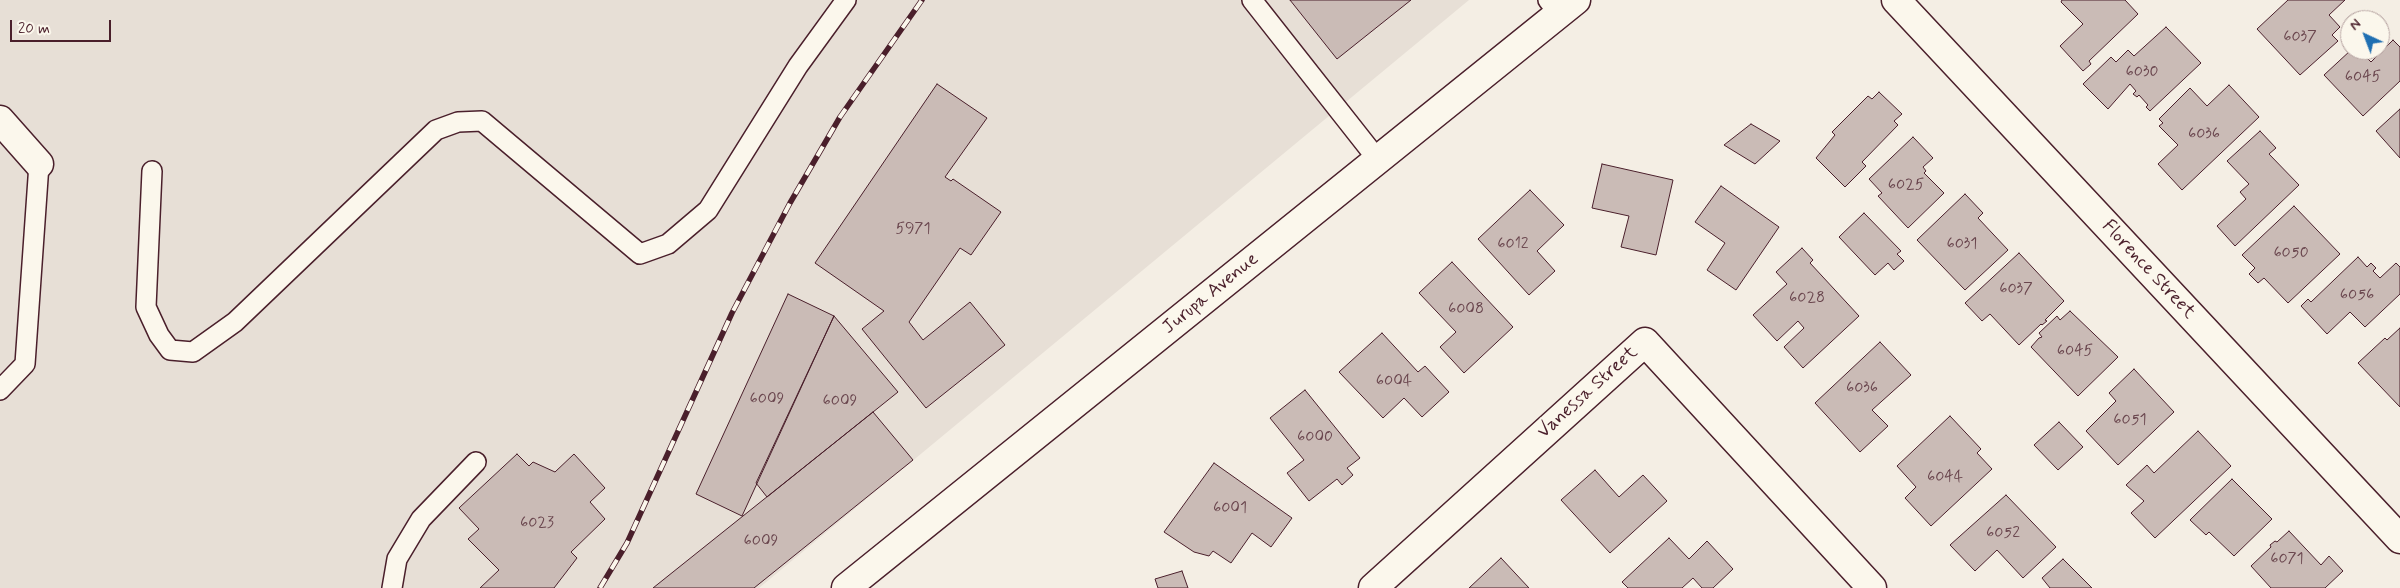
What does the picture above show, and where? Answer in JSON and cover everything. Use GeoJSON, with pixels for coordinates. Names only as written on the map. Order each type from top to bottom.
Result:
{"type":"FeatureCollection","features":[{"type":"Feature","properties":{"kind":"street","name":"Florence Street"},"geometry":{"type":"LineString","coordinates":[[1896,0],[2400,539]]}},
{"type":"Feature","properties":{"kind":"street","name":"Jurupa Avenue"},"geometry":{"type":"LineString","coordinates":[[846,588],[1378,160],[1561,5]]}},
{"type":"Feature","properties":{"kind":"street"},"geometry":{"type":"LineString","coordinates":[[0,120],[39,164]]}},
{"type":"Feature","properties":{"kind":"street","name":"Vanessa Street"},"geometry":{"type":"LineString","coordinates":[[1373,588],[1645,342],[1872,588]]}},
{"type":"Feature","properties":{"kind":"lane"},"geometry":{"type":"LineString","coordinates":[[152,171],[146,307],[159,335],[170,350],[193,352],[235,322],[436,130],[458,122],[482,121],[640,254],[668,244],[708,210],[798,66],[846,0]]}},
{"type":"Feature","properties":{"kind":"lane"},"geometry":{"type":"LineString","coordinates":[[1252,0],[1378,160]]}},
{"type":"Feature","properties":{"kind":"lane"},"geometry":{"type":"LineString","coordinates":[[0,390],[25,364],[39,164]]}},
{"type":"Feature","properties":{"kind":"lane"},"geometry":{"type":"LineString","coordinates":[[392,588],[397,559],[421,519],[476,462]]}},
{"type":"Feature","properties":{"kind":"shaded area"},"geometry":{"type":"Polygon","coordinates":[[[0,0],[1469,0],[759,588],[0,588],[0,0]]]}},
{"type":"Feature","properties":{"kind":"building"},"geometry":{"type":"Polygon","coordinates":[[[1290,0],[1411,0],[1337,59],[1290,0]]]}},
{"type":"Feature","properties":{"kind":"building"},"geometry":{"type":"Polygon","coordinates":[[[2062,0],[2125,0],[2138,14],[2089,61],[2091,64],[2083,71],[2060,46],[2083,24],[2061,2],[2062,0]]]}},
{"type":"Feature","properties":{"kind":"building"},"geometry":{"type":"Polygon","coordinates":[[[2288,0],[2345,0],[2329,15],[2340,27],[2332,35],[2338,41],[2300,75],[2257,29],[2288,0]]]}},
{"type":"Feature","properties":{"kind":"building"},"geometry":{"type":"Polygon","coordinates":[[[2166,27],[2201,63],[2150,111],[2146,107],[2148,105],[2139,95],[2137,97],[2133,94],[2136,91],[2130,84],[2108,109],[2083,84],[2111,57],[2116,62],[2128,50],[2134,56],[2166,27]]]}},
{"type":"Feature","properties":{"kind":"building"},"geometry":{"type":"Polygon","coordinates":[[[2393,40],[2400,47],[2400,81],[2363,116],[2324,75],[2340,60],[2369,60],[2371,62],[2373,60],[2390,60],[2390,43],[2393,40]]]}},
{"type":"Feature","properties":{"kind":"building"},"geometry":{"type":"Polygon","coordinates":[[[937,84],[987,118],[945,177],[951,181],[953,179],[1001,212],[971,255],[960,248],[909,322],[923,340],[970,302],[1005,345],[926,408],[862,329],[884,311],[815,263],[937,84]]]}},
{"type":"Feature","properties":{"kind":"building"},"geometry":{"type":"Polygon","coordinates":[[[2229,85],[2259,117],[2182,190],[2158,164],[2178,145],[2159,126],[2163,123],[2159,119],[2190,88],[2207,106],[2229,85]]]}},
{"type":"Feature","properties":{"kind":"building"},"geometry":{"type":"Polygon","coordinates":[[[1879,92],[1902,114],[1894,121],[1898,125],[1862,162],[1866,166],[1845,187],[1816,158],[1835,135],[1832,132],[1868,96],[1872,99],[1879,92]]]}},
{"type":"Feature","properties":{"kind":"building"},"geometry":{"type":"Polygon","coordinates":[[[2400,109],[2400,158],[2376,131],[2400,109]]]}},
{"type":"Feature","properties":{"kind":"building"},"geometry":{"type":"Polygon","coordinates":[[[1751,124],[1780,141],[1755,164],[1724,145],[1751,124]]]}},
{"type":"Feature","properties":{"kind":"building"},"geometry":{"type":"Polygon","coordinates":[[[2260,131],[2276,148],[2269,154],[2299,185],[2235,246],[2217,226],[2246,199],[2240,192],[2249,184],[2227,161],[2260,131]]]}},
{"type":"Feature","properties":{"kind":"building"},"geometry":{"type":"Polygon","coordinates":[[[1913,137],[1933,158],[1923,167],[1926,171],[1924,173],[1944,193],[1908,228],[1878,196],[1882,193],[1869,179],[1913,137]]]}},
{"type":"Feature","properties":{"kind":"building"},"geometry":{"type":"Polygon","coordinates":[[[1602,164],[1673,180],[1656,255],[1621,247],[1629,216],[1592,208],[1602,164]]]}},
{"type":"Feature","properties":{"kind":"building"},"geometry":{"type":"Polygon","coordinates":[[[1721,186],[1779,227],[1736,290],[1707,270],[1725,243],[1695,222],[1721,186]]]}},
{"type":"Feature","properties":{"kind":"building"},"geometry":{"type":"Polygon","coordinates":[[[1530,190],[1564,225],[1537,251],[1555,271],[1529,295],[1478,239],[1530,190]]]}},
{"type":"Feature","properties":{"kind":"building"},"geometry":{"type":"Polygon","coordinates":[[[1965,194],[1983,213],[1978,218],[2008,250],[1965,290],[1917,240],[1965,194]]]}},
{"type":"Feature","properties":{"kind":"building"},"geometry":{"type":"Polygon","coordinates":[[[2294,206],[2340,254],[2288,303],[2264,278],[2258,283],[2249,274],[2255,268],[2242,255],[2294,206]]]}},
{"type":"Feature","properties":{"kind":"building"},"geometry":{"type":"Polygon","coordinates":[[[1864,213],[1901,251],[1897,254],[1904,261],[1894,270],[1888,263],[1875,275],[1839,237],[1864,213]]]}},
{"type":"Feature","properties":{"kind":"building"},"geometry":{"type":"Polygon","coordinates":[[[1802,248],[1813,260],[1810,263],[1859,316],[1803,368],[1784,347],[1804,328],[1798,321],[1777,341],[1753,315],[1787,284],[1776,272],[1802,248]]]}},
{"type":"Feature","properties":{"kind":"building"},"geometry":{"type":"Polygon","coordinates":[[[2019,253],[2064,301],[2045,320],[2047,321],[2041,324],[2019,345],[1990,314],[1982,321],[1965,303],[2019,253]]]}},
{"type":"Feature","properties":{"kind":"building"},"geometry":{"type":"Polygon","coordinates":[[[2358,257],[2367,267],[2371,263],[2376,268],[2373,271],[2380,278],[2396,263],[2400,267],[2400,294],[2365,327],[2350,312],[2327,334],[2301,306],[2308,299],[2311,302],[2358,257]]]}},
{"type":"Feature","properties":{"kind":"building"},"geometry":{"type":"Polygon","coordinates":[[[1452,262],[1513,327],[1464,373],[1440,347],[1456,332],[1419,293],[1452,262]]]}},
{"type":"Feature","properties":{"kind":"building"},"geometry":{"type":"Polygon","coordinates":[[[788,294],[834,316],[742,516],[696,494],[788,294]]]}},
{"type":"Feature","properties":{"kind":"building"},"geometry":{"type":"Polygon","coordinates":[[[2070,311],[2118,357],[2078,396],[2031,347],[2042,337],[2039,333],[2057,316],[2060,320],[2070,311]]]}},
{"type":"Feature","properties":{"kind":"building"},"geometry":{"type":"Polygon","coordinates":[[[834,316],[898,392],[767,497],[756,483],[834,316]]]}},
{"type":"Feature","properties":{"kind":"building"},"geometry":{"type":"Polygon","coordinates":[[[2400,328],[2400,407],[2358,363],[2385,338],[2387,340],[2400,328]]]}},
{"type":"Feature","properties":{"kind":"building"},"geometry":{"type":"Polygon","coordinates":[[[1382,333],[1418,372],[1425,366],[1449,392],[1422,417],[1404,398],[1383,418],[1339,372],[1382,333]]]}},
{"type":"Feature","properties":{"kind":"building"},"geometry":{"type":"Polygon","coordinates":[[[1880,342],[1911,375],[1872,410],[1888,426],[1860,452],[1815,403],[1880,342]]]}},
{"type":"Feature","properties":{"kind":"building"},"geometry":{"type":"Polygon","coordinates":[[[2134,369],[2174,412],[2118,465],[2086,431],[2116,401],[2109,393],[2134,369]]]}},
{"type":"Feature","properties":{"kind":"building"},"geometry":{"type":"Polygon","coordinates":[[[1305,390],[1360,458],[1347,468],[1353,475],[1342,485],[1337,479],[1309,501],[1287,473],[1304,460],[1270,418],[1305,390]]]}},
{"type":"Feature","properties":{"kind":"building"},"geometry":{"type":"Polygon","coordinates":[[[873,412],[913,460],[754,588],[653,588],[873,412]]]}},
{"type":"Feature","properties":{"kind":"building"},"geometry":{"type":"Polygon","coordinates":[[[1950,416],[1981,449],[1977,453],[1992,469],[1931,526],[1905,498],[1916,487],[1897,466],[1950,416]]]}},
{"type":"Feature","properties":{"kind":"building"},"geometry":{"type":"Polygon","coordinates":[[[2059,422],[2083,447],[2058,470],[2034,445],[2059,422]]]}},
{"type":"Feature","properties":{"kind":"building"},"geometry":{"type":"Polygon","coordinates":[[[2198,431],[2231,466],[2155,538],[2131,513],[2144,501],[2126,485],[2147,465],[2154,473],[2198,431]]]}},
{"type":"Feature","properties":{"kind":"building"},"geometry":{"type":"Polygon","coordinates":[[[517,454],[529,466],[533,462],[555,472],[574,454],[605,488],[590,502],[605,519],[571,552],[577,558],[554,588],[480,588],[499,570],[468,539],[479,529],[459,508],[517,454]]]}},
{"type":"Feature","properties":{"kind":"building"},"geometry":{"type":"Polygon","coordinates":[[[1214,463],[1292,518],[1271,547],[1252,533],[1231,563],[1213,551],[1209,556],[1194,552],[1164,532],[1214,463]]]}},
{"type":"Feature","properties":{"kind":"building"},"geometry":{"type":"Polygon","coordinates":[[[1595,470],[1619,497],[1643,475],[1667,501],[1610,553],[1561,500],[1595,470]]]}},
{"type":"Feature","properties":{"kind":"building"},"geometry":{"type":"Polygon","coordinates":[[[2232,479],[2272,519],[2234,556],[2209,532],[2206,535],[2190,520],[2232,479]]]}},
{"type":"Feature","properties":{"kind":"building"},"geometry":{"type":"Polygon","coordinates":[[[2006,495],[2056,547],[2023,578],[1997,550],[1975,571],[1950,545],[2006,495]]]}},
{"type":"Feature","properties":{"kind":"building"},"geometry":{"type":"Polygon","coordinates":[[[2289,531],[2321,565],[2329,556],[2343,571],[2325,588],[2271,588],[2251,566],[2271,547],[2270,545],[2275,541],[2277,542],[2289,531]]]}},
{"type":"Feature","properties":{"kind":"building"},"geometry":{"type":"Polygon","coordinates":[[[1669,538],[1689,559],[1707,541],[1733,569],[1713,588],[1702,588],[1693,578],[1682,588],[1628,588],[1622,582],[1669,538]]]}},
{"type":"Feature","properties":{"kind":"building"},"geometry":{"type":"Polygon","coordinates":[[[1501,558],[1529,588],[1469,588],[1501,558]]]}},
{"type":"Feature","properties":{"kind":"building"},"geometry":{"type":"Polygon","coordinates":[[[2063,559],[2092,588],[2050,588],[2042,578],[2063,559]]]}},
{"type":"Feature","properties":{"kind":"building"},"geometry":{"type":"Polygon","coordinates":[[[1182,571],[1188,588],[1158,588],[1155,579],[1182,571]]]}},
{"type":"Feature","properties":{"kind":"railway"},"geometry":{"type":"LineString","coordinates":[[600,588],[627,543],[732,313],[790,203],[840,117],[922,0]]}}]}
